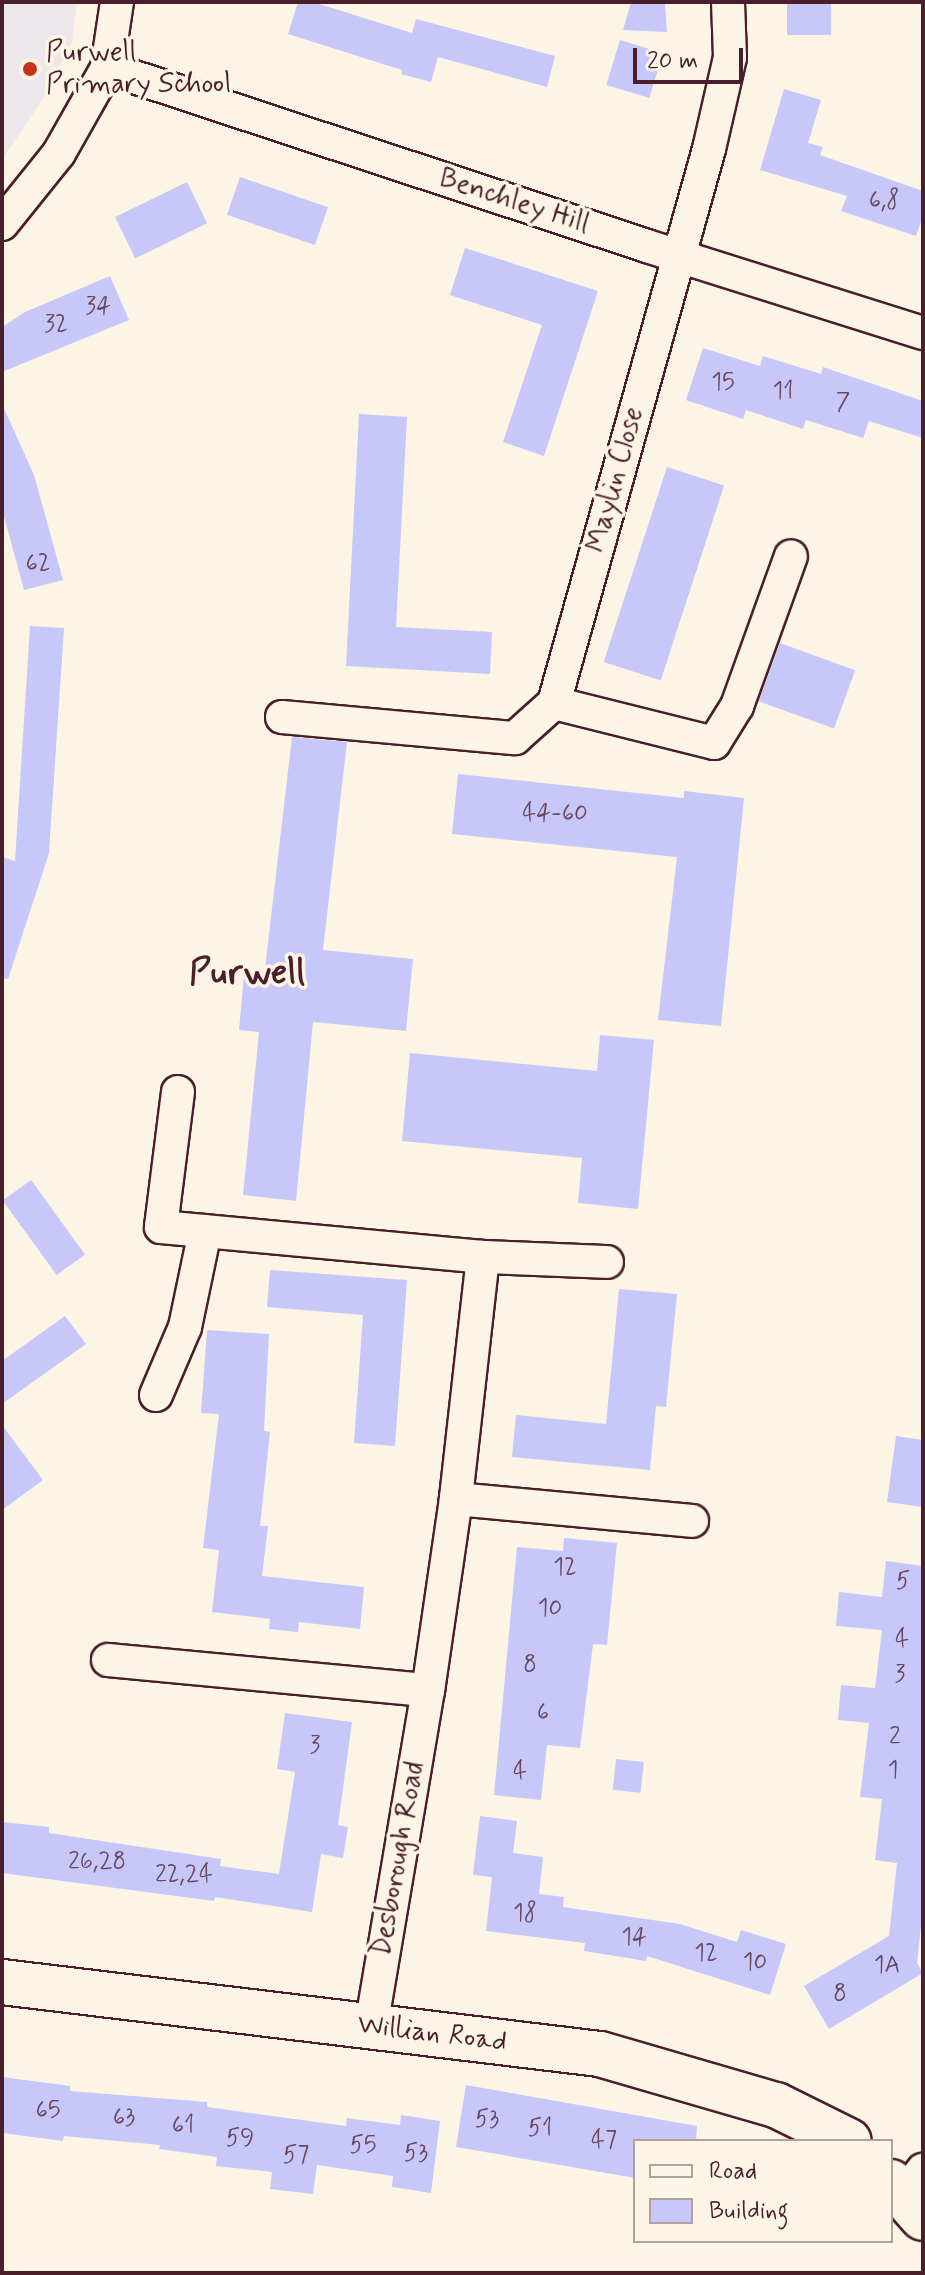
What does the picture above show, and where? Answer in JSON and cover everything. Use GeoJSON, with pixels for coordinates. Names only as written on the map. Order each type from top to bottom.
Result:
{"type":"FeatureCollection","features":[{"type":"Feature","properties":{"kind":"street"},"geometry":{"type":"LineString","coordinates":[[2,224],[59,153],[107,68],[117,2]]}},
{"type":"Feature","properties":{"kind":"street","name":"Maylin Close"},"geometry":{"type":"LineString","coordinates":[[554,703],[730,57],[728,2]]}},
{"type":"Feature","properties":{"kind":"street","name":"Benchley Hill"},"geometry":{"type":"LineString","coordinates":[[107,68],[678,256],[923,333]]}},
{"type":"Feature","properties":{"kind":"street"},"geometry":{"type":"LineString","coordinates":[[282,717],[515,738],[554,703],[714,743],[737,706],[791,556]]}},
{"type":"Feature","properties":{"kind":"street"},"geometry":{"type":"LineString","coordinates":[[178,1092],[161,1227],[483,1257],[607,1262]]}},
{"type":"Feature","properties":{"kind":"street"},"geometry":{"type":"LineString","coordinates":[[156,1395],[185,1327],[205,1231]]}},
{"type":"Feature","properties":{"kind":"street","name":"Desborough Road"},"geometry":{"type":"LineString","coordinates":[[371,2027],[428,1690],[456,1499],[483,1257]]}},
{"type":"Feature","properties":{"kind":"street"},"geometry":{"type":"LineString","coordinates":[[456,1499],[692,1521]]}},
{"type":"Feature","properties":{"kind":"street"},"geometry":{"type":"LineString","coordinates":[[108,1660],[428,1690]]}},
{"type":"Feature","properties":{"kind":"street","name":"Willian Road"},"geometry":{"type":"LineString","coordinates":[[2,1982],[600,2054],[776,2105],[845,2139]]}},
{"type":"Feature","properties":{"kind":"shaded area","name":"Purwell Primary School"},"geometry":{"type":"Polygon","coordinates":[[[2,2],[77,2],[72,42],[45,96],[2,160],[2,2]]]}},
{"type":"Feature","properties":{"kind":"building"},"geometry":{"type":"Polygon","coordinates":[[[298,2],[313,2],[412,33],[416,19],[555,56],[547,87],[438,57],[431,82],[401,74],[402,70],[288,34],[298,2]]]}},
{"type":"Feature","properties":{"kind":"building"},"geometry":{"type":"Polygon","coordinates":[[[631,2],[665,2],[667,32],[623,30],[631,2]]]}},
{"type":"Feature","properties":{"kind":"building"},"geometry":{"type":"Polygon","coordinates":[[[787,2],[831,2],[831,35],[787,35],[787,2]]]}},
{"type":"Feature","properties":{"kind":"building"},"geometry":{"type":"Polygon","coordinates":[[[620,40],[663,53],[649,98],[606,85],[620,40]]]}},
{"type":"Feature","properties":{"kind":"building"},"geometry":{"type":"Polygon","coordinates":[[[784,89],[821,100],[808,143],[823,147],[820,155],[923,191],[923,216],[916,236],[841,211],[847,196],[760,170],[784,89]]]}},
{"type":"Feature","properties":{"kind":"building"},"geometry":{"type":"Polygon","coordinates":[[[240,177],[328,207],[315,245],[227,215],[240,177]]]}},
{"type":"Feature","properties":{"kind":"building"},"geometry":{"type":"Polygon","coordinates":[[[187,182],[207,223],[135,258],[115,217],[187,182]]]}},
{"type":"Feature","properties":{"kind":"building"},"geometry":{"type":"Polygon","coordinates":[[[465,248],[598,291],[544,456],[503,442],[542,325],[450,295],[465,248]]]}},
{"type":"Feature","properties":{"kind":"building"},"geometry":{"type":"Polygon","coordinates":[[[110,276],[129,320],[2,372],[2,327],[25,312],[110,276]]]}},
{"type":"Feature","properties":{"kind":"building"},"geometry":{"type":"Polygon","coordinates":[[[703,348],[760,366],[763,356],[821,374],[823,367],[923,401],[923,438],[869,421],[863,438],[806,420],[803,429],[746,410],[743,419],[686,400],[703,348]]]}},
{"type":"Feature","properties":{"kind":"building"},"geometry":{"type":"Polygon","coordinates":[[[2,404],[34,475],[63,580],[24,590],[2,509],[2,404]]]}},
{"type":"Feature","properties":{"kind":"building"},"geometry":{"type":"Polygon","coordinates":[[[359,414],[407,417],[396,627],[492,632],[490,674],[346,666],[359,414]]]}},
{"type":"Feature","properties":{"kind":"building"},"geometry":{"type":"Polygon","coordinates":[[[667,467],[724,486],[661,681],[604,662],[667,467]]]}},
{"type":"Feature","properties":{"kind":"building"},"geometry":{"type":"Polygon","coordinates":[[[30,626],[64,628],[49,853],[8,979],[2,978],[2,857],[15,861],[30,626]]]}},
{"type":"Feature","properties":{"kind":"building"},"geometry":{"type":"Polygon","coordinates":[[[780,643],[855,670],[834,729],[759,701],[780,643]]]}},
{"type":"Feature","properties":{"kind":"building"},"geometry":{"type":"Polygon","coordinates":[[[292,737],[347,742],[323,950],[413,959],[406,1031],[313,1022],[296,1201],[243,1195],[259,1032],[239,1030],[244,976],[264,977],[292,737]]]}},
{"type":"Feature","properties":{"kind":"building"},"geometry":{"type":"Polygon","coordinates":[[[458,774],[684,798],[684,791],[744,798],[721,1026],[658,1020],[677,857],[452,834],[458,774]]]}},
{"type":"Feature","properties":{"kind":"building"},"geometry":{"type":"Polygon","coordinates":[[[600,1035],[654,1040],[638,1209],[578,1203],[582,1158],[402,1141],[410,1053],[597,1071],[600,1035]]]}},
{"type":"Feature","properties":{"kind":"building"},"geometry":{"type":"Polygon","coordinates":[[[31,1180],[85,1254],[57,1275],[3,1201],[31,1180]]]}},
{"type":"Feature","properties":{"kind":"building"},"geometry":{"type":"Polygon","coordinates":[[[270,1270],[407,1280],[395,1446],[354,1443],[363,1315],[267,1307],[270,1270]]]}},
{"type":"Feature","properties":{"kind":"building"},"geometry":{"type":"Polygon","coordinates":[[[619,1289],[677,1294],[666,1407],[656,1406],[650,1470],[512,1457],[516,1415],[606,1424],[619,1289]]]}},
{"type":"Feature","properties":{"kind":"building"},"geometry":{"type":"Polygon","coordinates":[[[65,1316],[86,1344],[2,1404],[2,1361],[65,1316]]]}},
{"type":"Feature","properties":{"kind":"building"},"geometry":{"type":"Polygon","coordinates":[[[207,1330],[269,1334],[264,1431],[270,1432],[260,1526],[268,1526],[262,1576],[364,1587],[360,1629],[299,1622],[298,1632],[269,1629],[270,1619],[212,1612],[219,1550],[203,1548],[219,1414],[201,1413],[207,1330]]]}},
{"type":"Feature","properties":{"kind":"building"},"geometry":{"type":"Polygon","coordinates":[[[2,1425],[43,1480],[2,1510],[2,1425]]]}},
{"type":"Feature","properties":{"kind":"building"},"geometry":{"type":"Polygon","coordinates":[[[896,1436],[923,1440],[923,1507],[887,1502],[896,1436]]]}},
{"type":"Feature","properties":{"kind":"building"},"geometry":{"type":"Polygon","coordinates":[[[564,1538],[617,1543],[607,1645],[593,1644],[580,1748],[547,1745],[541,1800],[494,1795],[517,1547],[563,1551],[564,1538]]]}},
{"type":"Feature","properties":{"kind":"building"},"geometry":{"type":"Polygon","coordinates":[[[886,1561],[923,1566],[923,1907],[917,1963],[923,1973],[829,2029],[804,1986],[889,1936],[897,1863],[875,1860],[882,1799],[860,1797],[869,1723],[838,1720],[841,1685],[875,1688],[882,1630],[836,1626],[839,1592],[882,1597],[886,1561]]]}},
{"type":"Feature","properties":{"kind":"building"},"geometry":{"type":"Polygon","coordinates":[[[285,1713],[352,1722],[338,1825],[348,1827],[343,1858],[321,1854],[312,1912],[215,1897],[214,1901],[2,1873],[2,1822],[49,1827],[49,1833],[221,1859],[220,1866],[279,1874],[295,1772],[277,1769],[285,1713]]]}},
{"type":"Feature","properties":{"kind":"building"},"geometry":{"type":"Polygon","coordinates":[[[616,1759],[644,1762],[641,1793],[613,1790],[616,1759]]]}},
{"type":"Feature","properties":{"kind":"building"},"geometry":{"type":"Polygon","coordinates":[[[480,1816],[517,1821],[513,1853],[543,1857],[539,1894],[564,1897],[563,1907],[680,1924],[737,1942],[741,1930],[786,1944],[770,1995],[647,1956],[646,1961],[584,1951],[585,1943],[486,1931],[492,1877],[473,1875],[480,1816]]]}},
{"type":"Feature","properties":{"kind":"building"},"geometry":{"type":"Polygon","coordinates":[[[2,2077],[70,2086],[70,2091],[207,2102],[207,2107],[346,2126],[347,2118],[400,2125],[401,2115],[440,2121],[431,2193],[392,2187],[393,2176],[317,2165],[313,2194],[270,2189],[272,2172],[216,2166],[217,2157],[159,2149],[160,2145],[64,2136],[63,2141],[2,2133],[2,2077]]]}},
{"type":"Feature","properties":{"kind":"building"},"geometry":{"type":"Polygon","coordinates":[[[466,2085],[697,2126],[696,2139],[633,2139],[633,2178],[456,2147],[466,2085]]]}},
{"type":"Feature","properties":{"kind":"place","name":"Purwell Primary School"},"geometry":{"type":"Point","coordinates":[30,69]}},
{"type":"Feature","properties":{"kind":"district","name":"Purwell"},"geometry":{"type":"Point","coordinates":[247,974]}}]}
